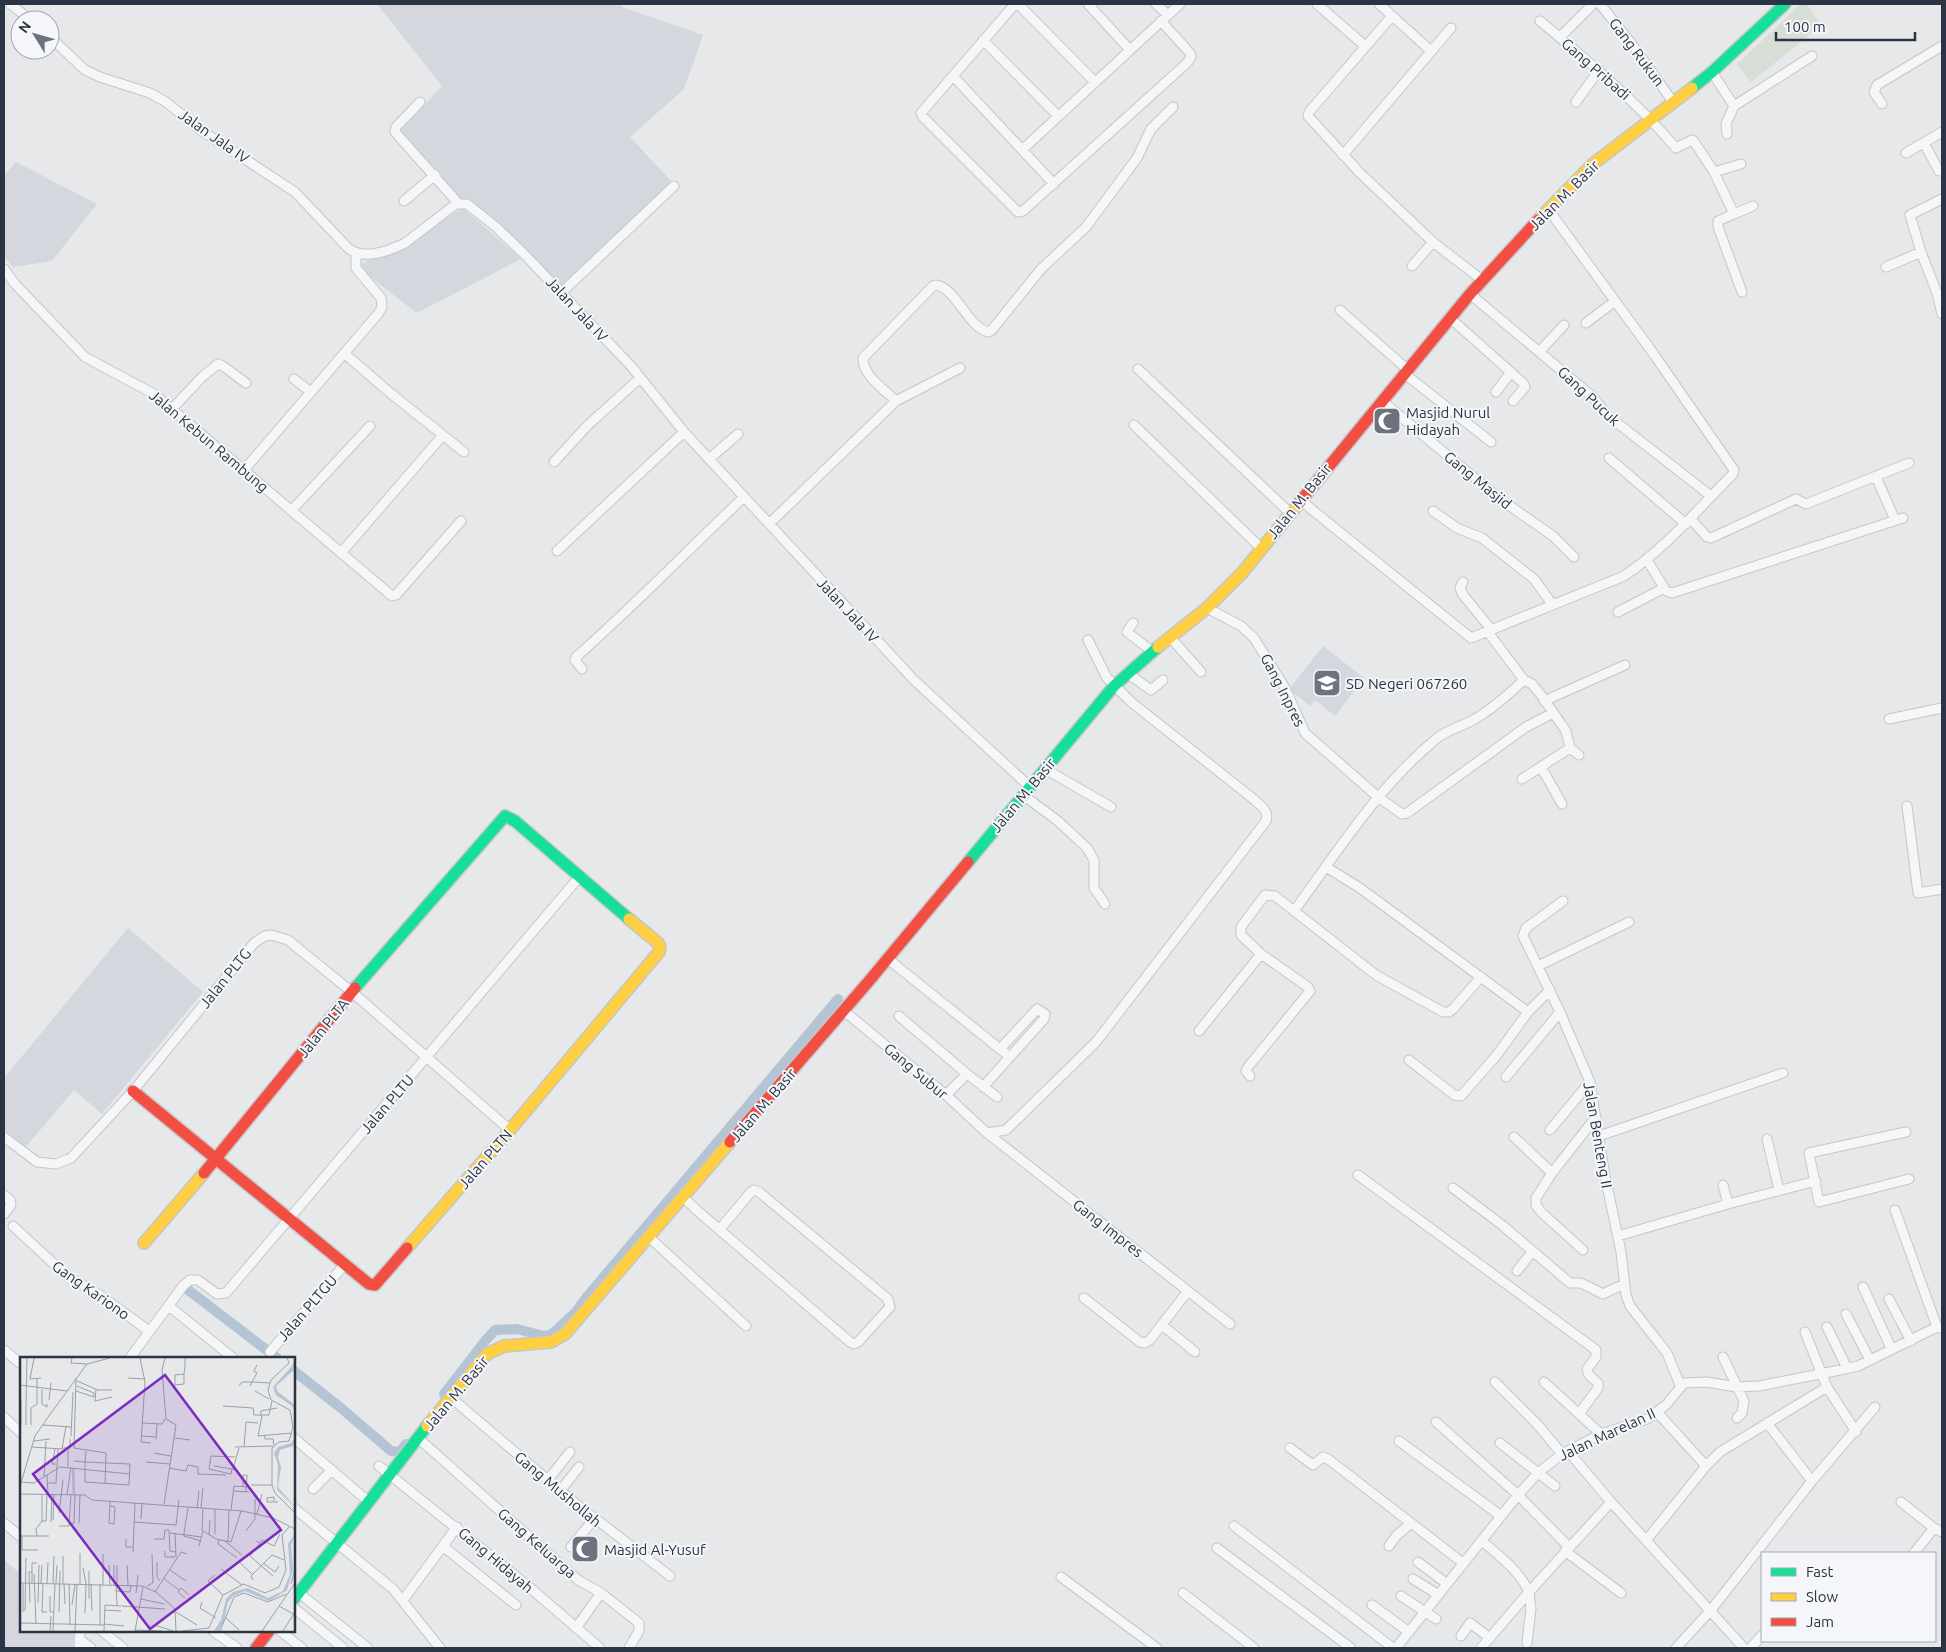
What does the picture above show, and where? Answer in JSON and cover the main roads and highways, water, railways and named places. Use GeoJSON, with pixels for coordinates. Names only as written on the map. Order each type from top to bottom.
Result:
{"type":"FeatureCollection","features":[{"type":"Feature","properties":{"kind":"main road","name":"Jalan M. Basir"},"geometry":{"type":"LineString","coordinates":[[296,1596],[450,1397],[481,1360],[496,1348],[509,1345],[551,1342],[560,1338],[684,1198],[844,1011],[1114,686],[1127,673],[1207,608],[1242,572],[1289,512],[1470,294],[1548,209],[1594,164],[1712,72],[1785,4]]}},
{"type":"Feature","properties":{"kind":"main road","name":"Jalan PLTN"},"geometry":{"type":"LineString","coordinates":[[133,1091],[369,1284],[375,1284],[510,1130],[653,959],[660,947],[658,943],[515,821],[505,816]]}},
{"type":"Feature","properties":{"kind":"main road","name":"Jalan PLTA"},"geometry":{"type":"LineString","coordinates":[[144,1243],[216,1159],[352,992],[499,820],[505,816]]}},
{"type":"Feature","properties":{"kind":"main road"},"geometry":{"type":"LineString","coordinates":[[256,1648],[268,1632]]}},
{"type":"Feature","properties":{"kind":"waterway"},"geometry":{"type":"LineString","coordinates":[[444,1394],[495,1330],[517,1329],[544,1336],[551,1335],[576,1312],[838,999]]}},
{"type":"Feature","properties":{"kind":"waterway"},"geometry":{"type":"LineString","coordinates":[[183,1286],[276,1357]]}},
{"type":"Feature","properties":{"kind":"waterway"},"geometry":{"type":"LineString","coordinates":[[295,1372],[391,1451],[400,1452],[406,1444]]}},
{"type":"Feature","properties":{"kind":"place","name":"Masjid Nurul Hidayah"},"geometry":{"type":"Point","coordinates":[1387,421]}},
{"type":"Feature","properties":{"kind":"place","name":"SD Negeri 067260"},"geometry":{"type":"Point","coordinates":[1327,683]}},
{"type":"Feature","properties":{"kind":"place","name":"Masjid Al-Yusuf"},"geometry":{"type":"Point","coordinates":[585,1549]}}]}
